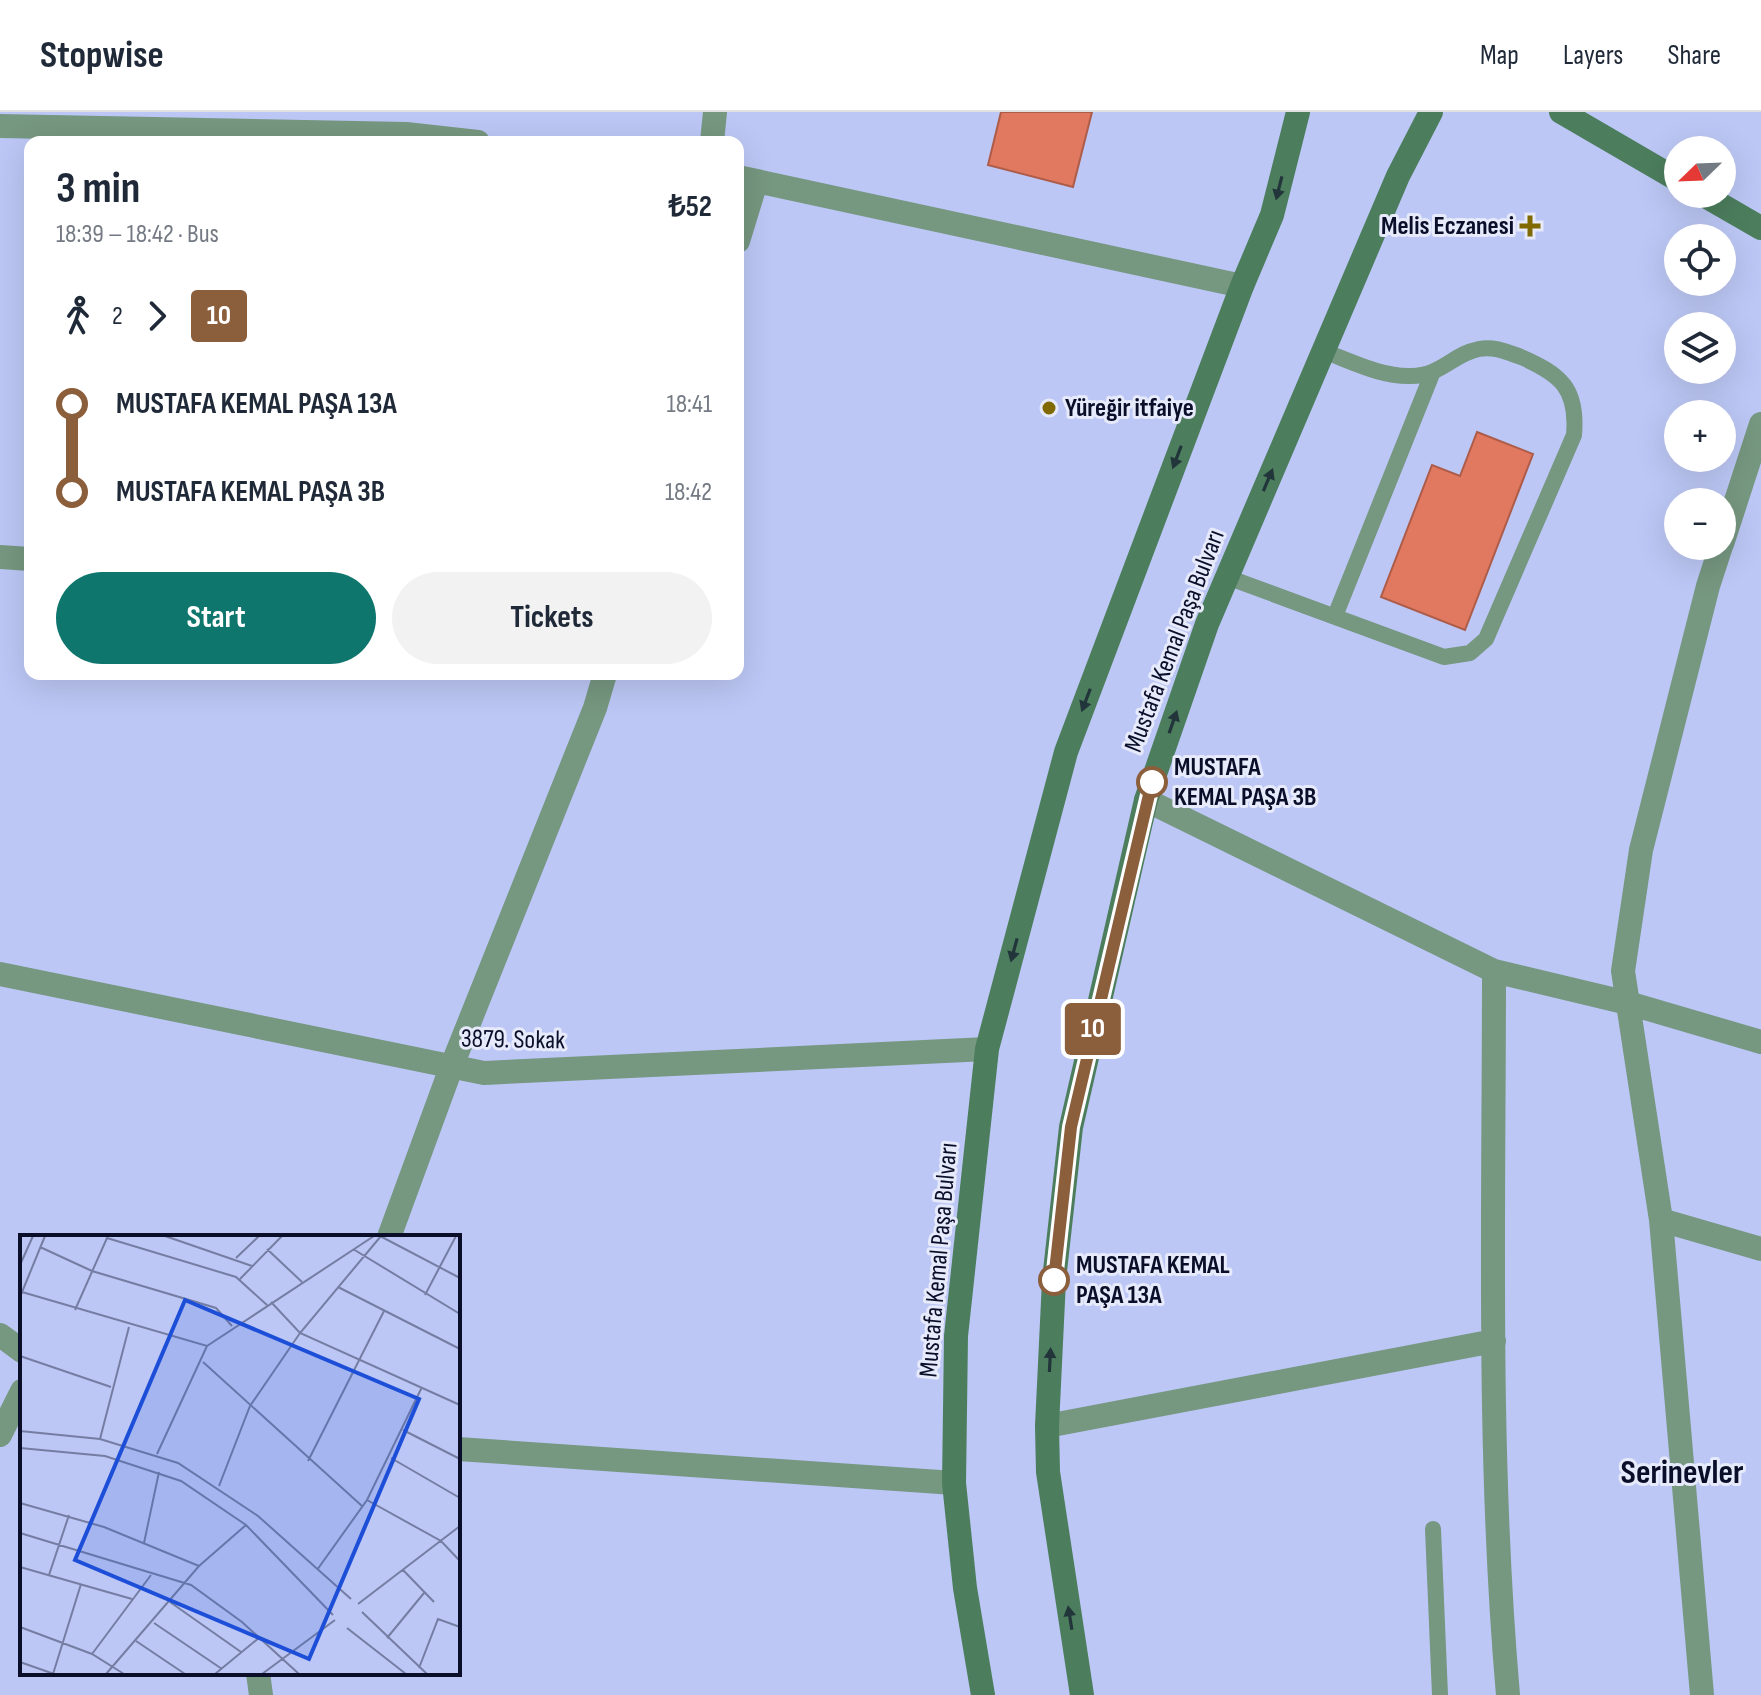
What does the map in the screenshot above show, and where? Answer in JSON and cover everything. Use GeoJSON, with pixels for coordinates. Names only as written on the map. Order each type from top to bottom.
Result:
{"type":"FeatureCollection","features":[{"type":"Feature","properties":{"kind":"main road","name":"Mustafa Kemal Paşa Bulvarı"},"geometry":{"type":"LineString","coordinates":[[983,1695],[965,1588],[954,1483],[956,1336],[987,1049],[1066,752],[1242,286],[1272,215],[1298,112]]}},
{"type":"Feature","properties":{"kind":"main road","name":"Mustafa Kemal Paşa Bulvarı"},"geometry":{"type":"LineString","coordinates":[[1082,1695],[1048,1472],[1047,1426],[1054,1280],[1071,1127],[1146,800],[1207,624],[1398,176],[1431,112]]}},
{"type":"Feature","properties":{"kind":"main road"},"geometry":{"type":"LineString","coordinates":[[1561,112],[1664,172]]}},
{"type":"Feature","properties":{"kind":"main road"},"geometry":{"type":"LineString","coordinates":[[1726,208],[1761,228]]}},
{"type":"Feature","properties":{"kind":"street"},"geometry":{"type":"LineString","coordinates":[[713,136],[715,112]]}},
{"type":"Feature","properties":{"kind":"street"},"geometry":{"type":"LineString","coordinates":[[0,126],[218,121],[407,123],[456,136]]}},
{"type":"Feature","properties":{"kind":"street"},"geometry":{"type":"LineString","coordinates":[[744,200],[747,180],[1242,286]]}},
{"type":"Feature","properties":{"kind":"street"},"geometry":{"type":"LineString","coordinates":[[1736,507],[1757,451],[1761,424]]}},
{"type":"Feature","properties":{"kind":"street"},"geometry":{"type":"LineString","coordinates":[[0,557],[24,559]]}},
{"type":"Feature","properties":{"kind":"street"},"geometry":{"type":"LineString","coordinates":[[1702,1695],[1661,1220],[1623,971],[1641,850],[1717,560]]}},
{"type":"Feature","properties":{"kind":"street"},"geometry":{"type":"LineString","coordinates":[[390,1235],[451,1068],[595,708],[603,680]]}},
{"type":"Feature","properties":{"kind":"street"},"geometry":{"type":"LineString","coordinates":[[1146,800],[1494,971],[1628,1003],[1761,1042]]}},
{"type":"Feature","properties":{"kind":"street"},"geometry":{"type":"LineString","coordinates":[[1494,971],[1494,1341],[1500,1610],[1508,1695]]}},
{"type":"Feature","properties":{"kind":"street","name":"3879. Sokak"},"geometry":{"type":"LineString","coordinates":[[0,974],[484,1073],[987,1049]]}},
{"type":"Feature","properties":{"kind":"street"},"geometry":{"type":"LineString","coordinates":[[1661,1220],[1761,1249]]}},
{"type":"Feature","properties":{"kind":"street"},"geometry":{"type":"LineString","coordinates":[[0,1335],[20,1350]]}},
{"type":"Feature","properties":{"kind":"street"},"geometry":{"type":"LineString","coordinates":[[1047,1426],[1494,1341]]}},
{"type":"Feature","properties":{"kind":"street"},"geometry":{"type":"LineString","coordinates":[[0,1435],[20,1395]]}},
{"type":"Feature","properties":{"kind":"street"},"geometry":{"type":"LineString","coordinates":[[460,1449],[954,1483]]}},
{"type":"Feature","properties":{"kind":"street"},"geometry":{"type":"LineString","coordinates":[[258,1675],[261,1695]]}},
{"type":"Feature","properties":{"kind":"lane"},"geometry":{"type":"LineString","coordinates":[[1227,577],[1444,657],[1458,657],[1479,647],[1486,639],[1574,435],[1576,414],[1571,396],[1562,383],[1550,370],[1502,349],[1480,349],[1432,374],[1394,376],[1323,351]]}},
{"type":"Feature","properties":{"kind":"lane"},"geometry":{"type":"LineString","coordinates":[[1335,616],[1432,374]]}},
{"type":"Feature","properties":{"kind":"lane"},"geometry":{"type":"LineString","coordinates":[[1433,1529],[1440,1695]]}},
{"type":"Feature","properties":{"kind":"building"},"geometry":{"type":"Polygon","coordinates":[[[1001,112],[1092,112],[1073,187],[988,165],[1001,112]]]}},
{"type":"Feature","properties":{"kind":"building"},"geometry":{"type":"Polygon","coordinates":[[[1477,432],[1533,454],[1465,630],[1381,597],[1432,465],[1460,476],[1477,432]]]}},
{"type":"Feature","properties":{"kind":"bus line","name":"10"},"geometry":{"type":"LineString","coordinates":[[1054,1280],[1071,1127],[1152,782]]}},
{"type":"Feature","properties":{"kind":"place","name":"Melis Eczanesi"},"geometry":{"type":"Point","coordinates":[1530,226]}},
{"type":"Feature","properties":{"kind":"place","name":"Yüreğir itfaiye"},"geometry":{"type":"Point","coordinates":[1049,408]}},
{"type":"Feature","properties":{"kind":"place","name":"MUSTAFA KEMAL PAŞA 3B"},"geometry":{"type":"Point","coordinates":[1152,782]}},
{"type":"Feature","properties":{"kind":"place","name":"MUSTAFA KEMAL PAŞA 13A"},"geometry":{"type":"Point","coordinates":[1054,1280]}},
{"type":"Feature","properties":{"kind":"district","name":"Serinevler"},"geometry":{"type":"Point","coordinates":[1682,1472]}}]}
